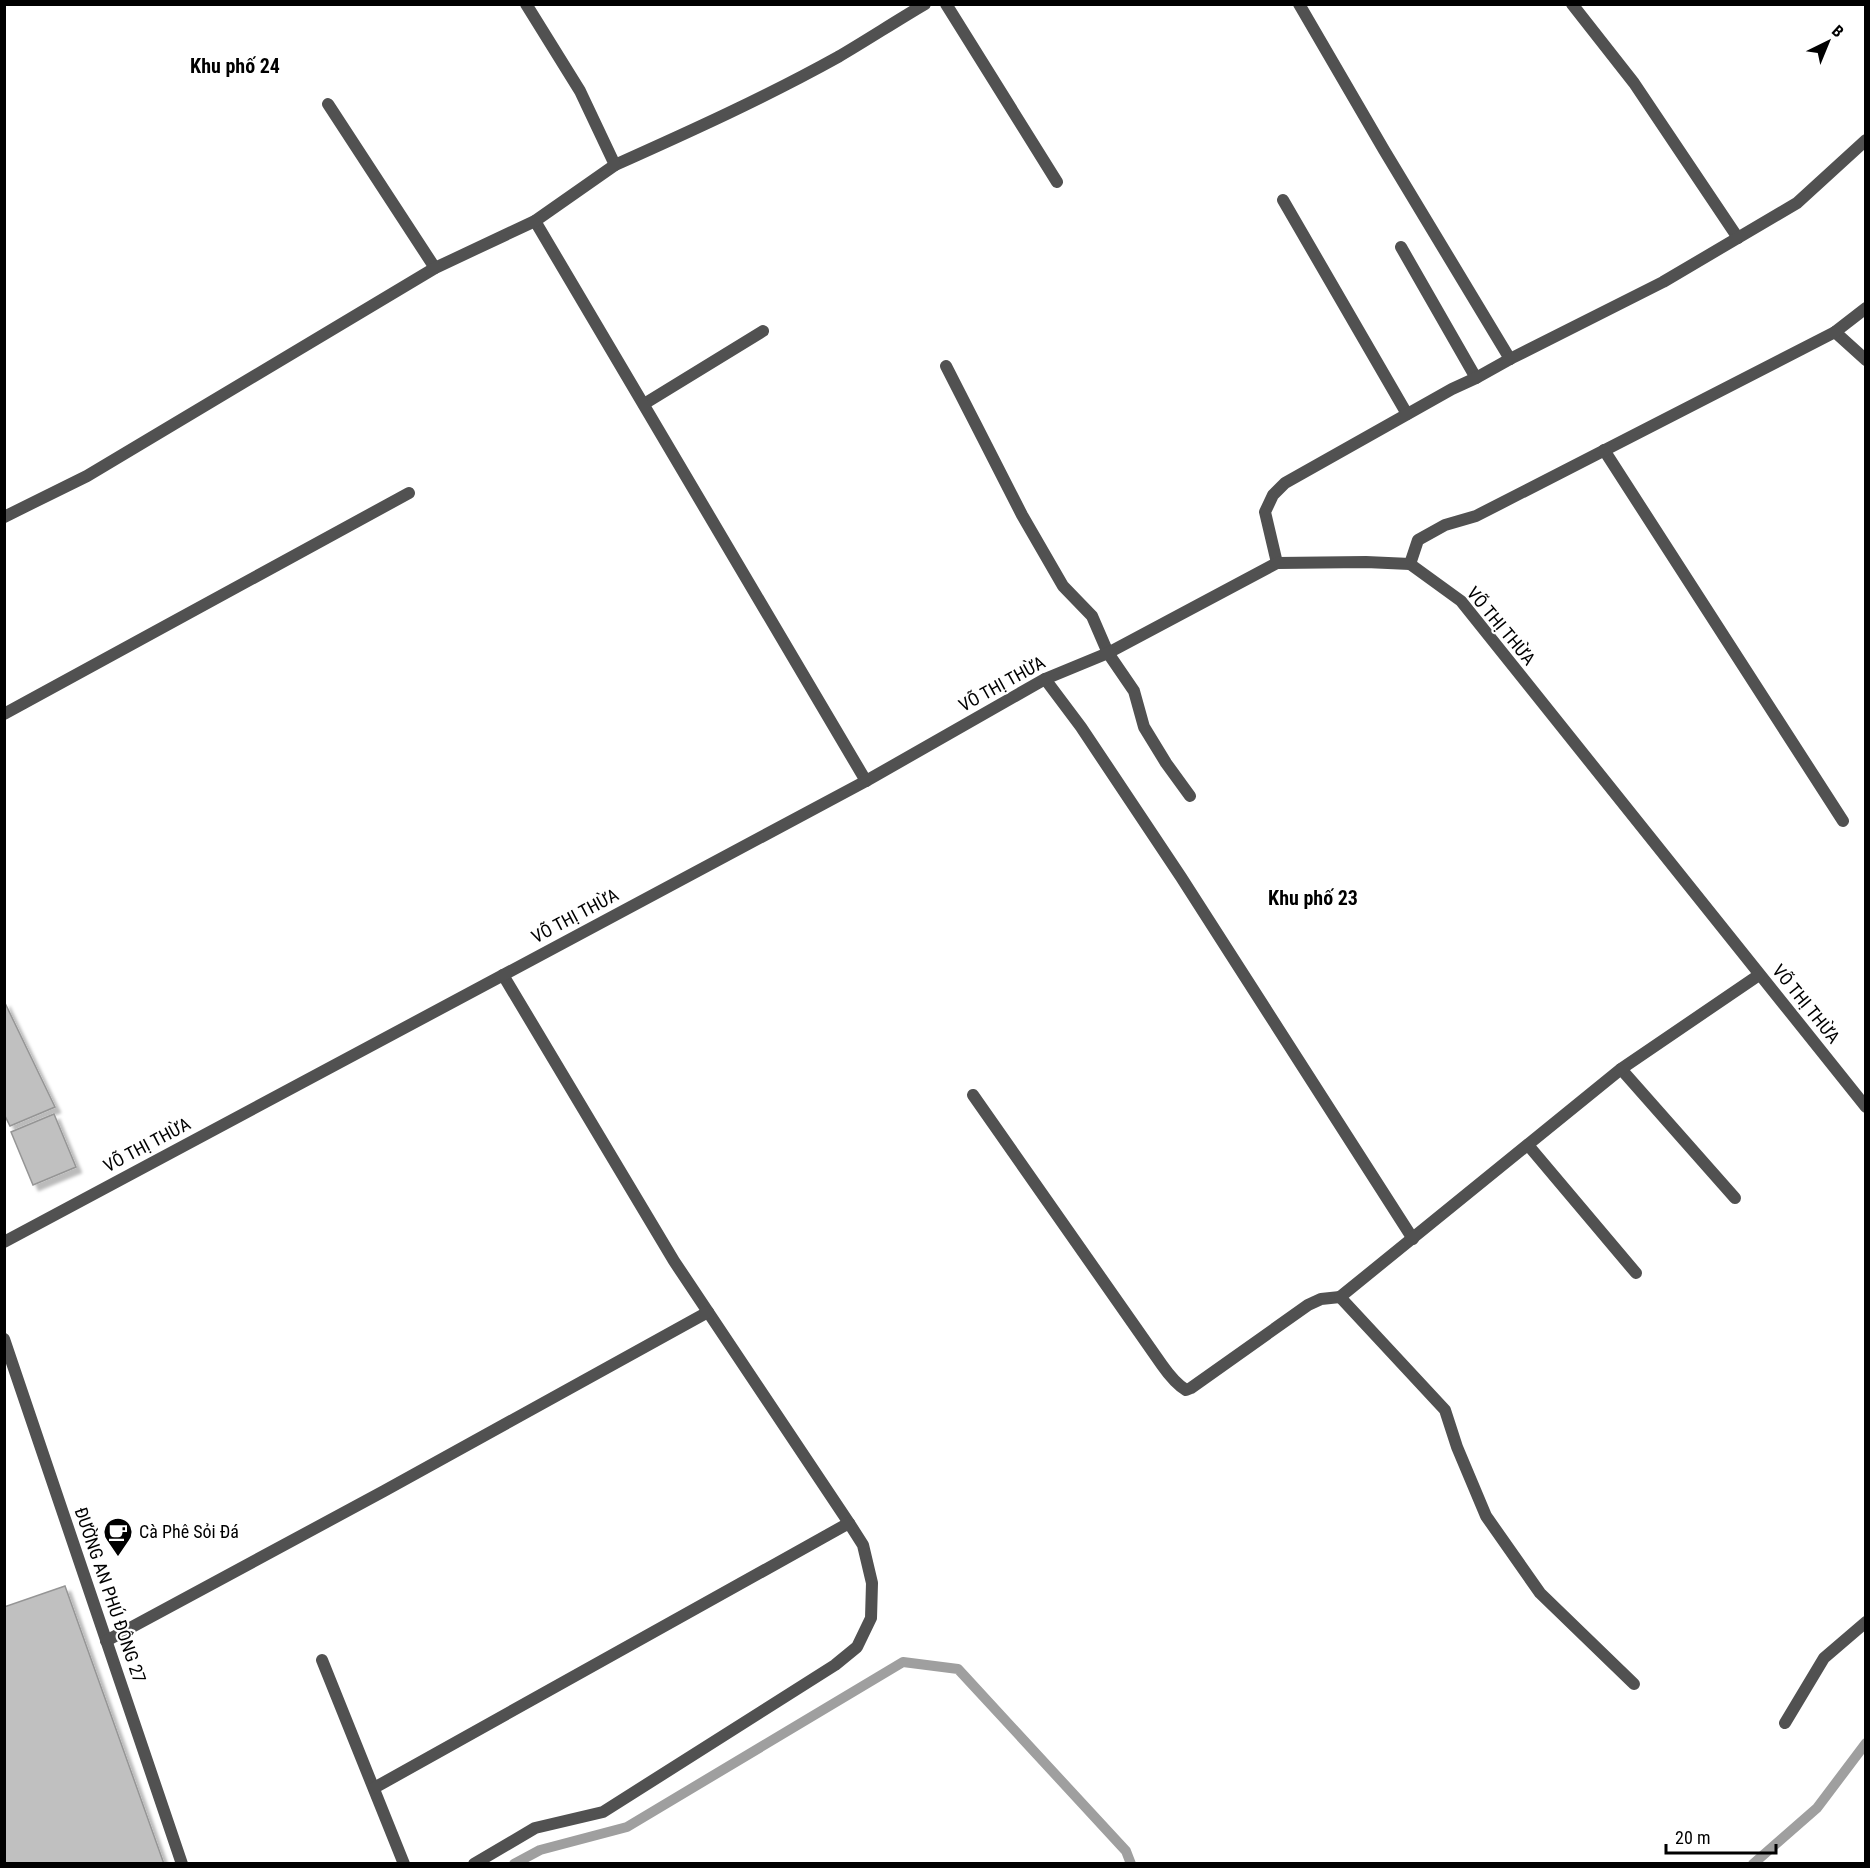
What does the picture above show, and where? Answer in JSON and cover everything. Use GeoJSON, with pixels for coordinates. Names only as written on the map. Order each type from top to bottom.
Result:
{"type":"FeatureCollection","features":[{"type":"Feature","properties":{"kind":"street"},"geometry":{"type":"LineString","coordinates":[[526,4],[580,91],[615,165]]}},
{"type":"Feature","properties":{"kind":"street"},"geometry":{"type":"LineString","coordinates":[[4,517],[87,476],[435,268],[535,221],[615,165],[783,86],[925,4]]}},
{"type":"Feature","properties":{"kind":"street"},"geometry":{"type":"LineString","coordinates":[[946,4],[1057,182]]}},
{"type":"Feature","properties":{"kind":"street"},"geometry":{"type":"LineString","coordinates":[[1299,4],[1510,359]]}},
{"type":"Feature","properties":{"kind":"street"},"geometry":{"type":"LineString","coordinates":[[1572,4],[1634,82],[1738,238]]}},
{"type":"Feature","properties":{"kind":"street"},"geometry":{"type":"LineString","coordinates":[[328,104],[435,268]]}},
{"type":"Feature","properties":{"kind":"street"},"geometry":{"type":"LineString","coordinates":[[1277,563],[1264,512],[1273,495],[1285,483],[1452,388],[1476,378],[1663,282],[1738,238],[1797,203],[1866,141]]}},
{"type":"Feature","properties":{"kind":"street"},"geometry":{"type":"LineString","coordinates":[[1283,201],[1407,414]]}},
{"type":"Feature","properties":{"kind":"street"},"geometry":{"type":"LineString","coordinates":[[535,221],[866,781]]}},
{"type":"Feature","properties":{"kind":"street"},"geometry":{"type":"LineString","coordinates":[[1401,247],[1476,378]]}},
{"type":"Feature","properties":{"kind":"street"},"geometry":{"type":"LineString","coordinates":[[1410,564],[1418,540],[1445,525],[1476,516],[1835,332],[1866,308]]}},
{"type":"Feature","properties":{"kind":"street"},"geometry":{"type":"LineString","coordinates":[[644,405],[763,331]]}},
{"type":"Feature","properties":{"kind":"street"},"geometry":{"type":"LineString","coordinates":[[1835,332],[1866,360]]}},
{"type":"Feature","properties":{"kind":"street"},"geometry":{"type":"LineString","coordinates":[[946,366],[1022,515],[1063,586],[1092,616],[1108,653],[1134,691],[1144,727],[1190,796]]}},
{"type":"Feature","properties":{"kind":"street"},"geometry":{"type":"LineString","coordinates":[[1604,450],[1843,821]]}},
{"type":"Feature","properties":{"kind":"street"},"geometry":{"type":"LineString","coordinates":[[4,714],[409,493]]}},
{"type":"Feature","properties":{"kind":"street","name":"VÕ THỊ THỪA"},"geometry":{"type":"LineString","coordinates":[[4,1242],[866,781],[1045,679],[1108,653],[1277,563],[1410,564],[1461,601],[1866,1107]]}},
{"type":"Feature","properties":{"kind":"street"},"geometry":{"type":"LineString","coordinates":[[1045,679],[1081,727],[1181,878],[1413,1239]]}},
{"type":"Feature","properties":{"kind":"street"},"geometry":{"type":"LineString","coordinates":[[474,1863],[535,1828],[603,1812],[835,1665],[857,1647],[871,1618],[872,1583],[863,1545],[674,1261],[503,975]]}},
{"type":"Feature","properties":{"kind":"street"},"geometry":{"type":"LineString","coordinates":[[973,1095],[1162,1365],[1176,1383],[1186,1390],[1308,1305],[1321,1299],[1340,1297],[1621,1069],[1759,975]]}},
{"type":"Feature","properties":{"kind":"street"},"geometry":{"type":"LineString","coordinates":[[1621,1069],[1735,1198]]}},
{"type":"Feature","properties":{"kind":"street"},"geometry":{"type":"LineString","coordinates":[[1527,1145],[1636,1274]]}},
{"type":"Feature","properties":{"kind":"street"},"geometry":{"type":"LineString","coordinates":[[1340,1297],[1445,1410],[1457,1447],[1486,1516],[1540,1593],[1635,1684]]}},
{"type":"Feature","properties":{"kind":"street"},"geometry":{"type":"LineString","coordinates":[[106,1641],[394,1486],[708,1312]]}},
{"type":"Feature","properties":{"kind":"street","name":"ĐƯỜNG AN PHÚ ĐÔNG 27"},"geometry":{"type":"LineString","coordinates":[[4,1339],[182,1863]]}},
{"type":"Feature","properties":{"kind":"street"},"geometry":{"type":"LineString","coordinates":[[374,1788],[849,1523]]}},
{"type":"Feature","properties":{"kind":"street"},"geometry":{"type":"LineString","coordinates":[[1785,1723],[1824,1658],[1866,1622]]}},
{"type":"Feature","properties":{"kind":"street"},"geometry":{"type":"LineString","coordinates":[[322,1660],[404,1863]]}},
{"type":"Feature","properties":{"kind":"building"},"geometry":{"type":"Polygon","coordinates":[[[4,1001],[55,1107],[10,1126],[4,1114],[4,1001]]]}},
{"type":"Feature","properties":{"kind":"building"},"geometry":{"type":"Polygon","coordinates":[[[54,1114],[76,1167],[33,1185],[11,1132],[54,1114]]]}},
{"type":"Feature","properties":{"kind":"building"},"geometry":{"type":"Polygon","coordinates":[[[65,1586],[164,1864],[5,1864],[4,1607],[65,1586]]]}},
{"type":"Feature","properties":{"kind":"waterway"},"geometry":{"type":"LineString","coordinates":[[514,1864],[540,1850],[627,1827],[903,1662],[958,1669],[1126,1851],[1131,1864]]}},
{"type":"Feature","properties":{"kind":"waterway"},"geometry":{"type":"LineString","coordinates":[[1753,1864],[1817,1808],[1866,1743]]}},
{"type":"Feature","properties":{"kind":"place","name":"Cà Phê Sỏi Đá"},"geometry":{"type":"Point","coordinates":[118,1558]}},
{"type":"Feature","properties":{"kind":"district","name":"Khu phố 24"},"geometry":{"type":"Point","coordinates":[235,66]}},
{"type":"Feature","properties":{"kind":"district","name":"Khu phố 23"},"geometry":{"type":"Point","coordinates":[1313,898]}}]}
